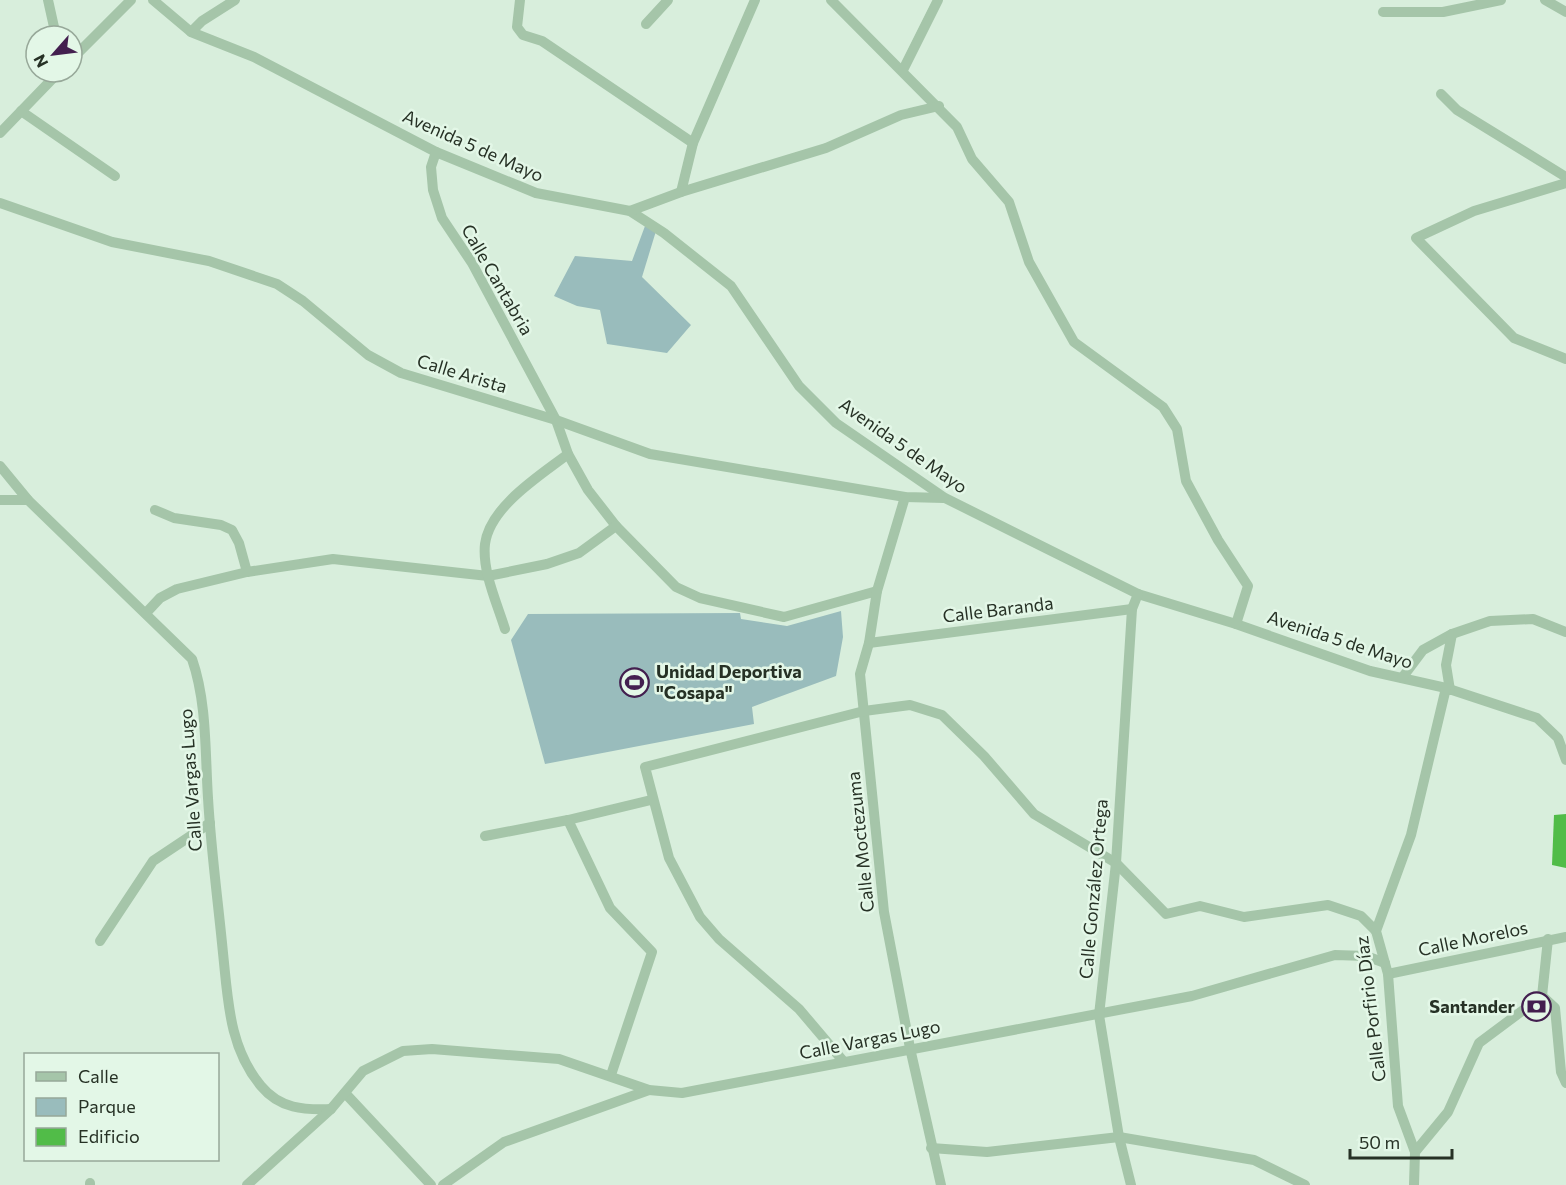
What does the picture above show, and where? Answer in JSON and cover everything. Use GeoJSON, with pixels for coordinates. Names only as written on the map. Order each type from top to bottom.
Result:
{"type":"FeatureCollection","features":[{"type":"Feature","properties":{"kind":"street"},"geometry":{"type":"LineString","coordinates":[[48,0],[53,24]]}},
{"type":"Feature","properties":{"kind":"street"},"geometry":{"type":"LineString","coordinates":[[84,47],[131,0]]}},
{"type":"Feature","properties":{"kind":"street","name":"Avenida 5 de Mayo"},"geometry":{"type":"LineString","coordinates":[[153,0],[191,32],[254,57],[436,152],[536,193],[630,211],[664,232],[731,285],[799,386],[836,423],[945,498],[1138,594],[1236,624],[1370,671],[1448,689],[1537,718],[1558,738],[1566,760]]}},
{"type":"Feature","properties":{"kind":"street"},"geometry":{"type":"LineString","coordinates":[[191,32],[202,21],[235,0]]}},
{"type":"Feature","properties":{"kind":"street"},"geometry":{"type":"LineString","coordinates":[[520,0],[517,27],[523,35],[542,40],[693,143]]}},
{"type":"Feature","properties":{"kind":"street"},"geometry":{"type":"LineString","coordinates":[[646,24],[668,0]]}},
{"type":"Feature","properties":{"kind":"street"},"geometry":{"type":"LineString","coordinates":[[681,192],[693,143],[755,0]]}},
{"type":"Feature","properties":{"kind":"street"},"geometry":{"type":"LineString","coordinates":[[903,70],[939,0]]}},
{"type":"Feature","properties":{"kind":"street"},"geometry":{"type":"LineString","coordinates":[[1545,0],[1566,12]]}},
{"type":"Feature","properties":{"kind":"street"},"geometry":{"type":"LineString","coordinates":[[835,1],[957,127],[972,159],[1009,202],[1029,262],[1074,342],[1163,407],[1178,429],[1186,481],[1218,540],[1248,586],[1236,624]]}},
{"type":"Feature","properties":{"kind":"street"},"geometry":{"type":"LineString","coordinates":[[1383,12],[1443,12],[1496,1]]}},
{"type":"Feature","properties":{"kind":"street"},"geometry":{"type":"LineString","coordinates":[[0,133],[47,84]]}},
{"type":"Feature","properties":{"kind":"street"},"geometry":{"type":"LineString","coordinates":[[1441,94],[1456,110],[1566,177]]}},
{"type":"Feature","properties":{"kind":"street"},"geometry":{"type":"LineString","coordinates":[[630,211],[681,192],[825,148],[901,115],[939,106]]}},
{"type":"Feature","properties":{"kind":"street"},"geometry":{"type":"LineString","coordinates":[[21,111],[115,176]]}},
{"type":"Feature","properties":{"kind":"street","name":"Calle Cantabria"},"geometry":{"type":"LineString","coordinates":[[436,152],[431,167],[433,190],[442,218],[472,263],[556,420],[568,454],[588,490],[616,526],[676,587],[700,598],[784,617],[877,591]]}},
{"type":"Feature","properties":{"kind":"street"},"geometry":{"type":"LineString","coordinates":[[1566,183],[1474,211],[1416,238],[1514,338],[1566,359]]}},
{"type":"Feature","properties":{"kind":"street","name":"Calle Arista"},"geometry":{"type":"LineString","coordinates":[[0,203],[112,242],[209,261],[277,284],[303,301],[368,355],[401,373],[556,420],[650,453],[904,497],[945,498]]}},
{"type":"Feature","properties":{"kind":"street"},"geometry":{"type":"LineString","coordinates":[[505,629],[488,576],[485,543],[496,519],[519,491],[568,454]]}},
{"type":"Feature","properties":{"kind":"street","name":"Calle Vargas Lugo"},"geometry":{"type":"LineString","coordinates":[[0,466],[28,500],[192,658],[200,682],[210,823],[231,1026],[244,1062],[262,1088],[282,1103],[302,1110],[331,1110]]}},
{"type":"Feature","properties":{"kind":"street","name":"Calle Moctezuma"},"geometry":{"type":"LineString","coordinates":[[904,497],[877,591],[860,674],[884,912],[931,1148],[942,1185]]}},
{"type":"Feature","properties":{"kind":"street"},"geometry":{"type":"LineString","coordinates":[[0,500],[28,500]]}},
{"type":"Feature","properties":{"kind":"street"},"geometry":{"type":"LineString","coordinates":[[155,510],[174,518],[220,525],[232,530],[239,543],[247,572]]}},
{"type":"Feature","properties":{"kind":"street"},"geometry":{"type":"LineString","coordinates":[[146,613],[160,598],[177,589],[247,572],[333,559],[488,576],[547,564],[579,553],[616,526]]}},
{"type":"Feature","properties":{"kind":"street","name":"Calle González Ortega"},"geometry":{"type":"LineString","coordinates":[[1131,1185],[1119,1137],[1099,1015],[1116,863],[1132,609],[1138,594]]}},
{"type":"Feature","properties":{"kind":"street","name":"Calle Baranda"},"geometry":{"type":"LineString","coordinates":[[868,643],[1132,609]]}},
{"type":"Feature","properties":{"kind":"street"},"geometry":{"type":"LineString","coordinates":[[1402,678],[1423,650],[1452,634],[1490,621],[1533,619],[1566,632]]}},
{"type":"Feature","properties":{"kind":"street","name":"Calle Porfirio Díaz"},"geometry":{"type":"LineString","coordinates":[[1415,1152],[1398,1106],[1386,969],[1376,931],[1411,835],[1448,689],[1446,665],[1452,634]]}},
{"type":"Feature","properties":{"kind":"street"},"geometry":{"type":"LineString","coordinates":[[844,1062],[799,1009],[719,939],[700,917],[669,858],[651,800],[645,767],[864,711],[910,705],[942,715],[984,756],[1034,814],[1116,863],[1166,914],[1200,906],[1244,917],[1329,905],[1361,916],[1376,931]]}},
{"type":"Feature","properties":{"kind":"street"},"geometry":{"type":"LineString","coordinates":[[485,836],[568,820],[651,800]]}},
{"type":"Feature","properties":{"kind":"street"},"geometry":{"type":"LineString","coordinates":[[568,820],[610,908],[652,952],[611,1075]]}},
{"type":"Feature","properties":{"kind":"street"},"geometry":{"type":"LineString","coordinates":[[99,941],[153,861],[210,823]]}},
{"type":"Feature","properties":{"kind":"street","name":"Calle Morelos"},"geometry":{"type":"LineString","coordinates":[[1386,969],[1566,937]]}},
{"type":"Feature","properties":{"kind":"street"},"geometry":{"type":"LineString","coordinates":[[1414,1185],[1415,1152],[1448,1112],[1479,1043],[1542,996],[1548,939]]}},
{"type":"Feature","properties":{"kind":"street","name":"Calle Vargas Lugo"},"geometry":{"type":"LineString","coordinates":[[345,1093],[363,1071],[403,1051],[432,1049],[559,1059],[611,1075],[649,1090],[682,1093],[1192,996],[1335,955],[1366,956],[1386,969]]}},
{"type":"Feature","properties":{"kind":"street"},"geometry":{"type":"LineString","coordinates":[[1542,996],[1556,1008],[1561,1072],[1566,1083]]}},
{"type":"Feature","properties":{"kind":"street"},"geometry":{"type":"LineString","coordinates":[[443,1185],[504,1142],[649,1090]]}},
{"type":"Feature","properties":{"kind":"street"},"geometry":{"type":"LineString","coordinates":[[247,1185],[331,1110],[345,1093],[431,1185]]}},
{"type":"Feature","properties":{"kind":"street"},"geometry":{"type":"LineString","coordinates":[[931,1148],[987,1152],[1119,1137],[1254,1160],[1305,1185]]}},
{"type":"Feature","properties":{"kind":"green space"},"geometry":{"type":"Polygon","coordinates":[[[645,226],[656,231],[642,277],[691,325],[667,353],[607,344],[600,310],[577,306],[554,296],[575,256],[632,261],[645,226]]]}},
{"type":"Feature","properties":{"kind":"green space","name":"Unidad Deportiva \"Cosapa\""},"geometry":{"type":"Polygon","coordinates":[[[841,611],[843,637],[836,676],[752,707],[754,724],[545,764],[511,640],[528,614],[740,613],[741,619],[787,626],[841,611]]]}},
{"type":"Feature","properties":{"kind":"building"},"geometry":{"type":"Polygon","coordinates":[[[1566,814],[1566,868],[1552,865],[1554,815],[1566,814]]]}},
{"type":"Feature","properties":{"kind":"place","name":"Unidad Deportiva \"Cosapa\""},"geometry":{"type":"Point","coordinates":[635,682]}},
{"type":"Feature","properties":{"kind":"place","name":"Santander"},"geometry":{"type":"Point","coordinates":[1536,1007]}}]}
